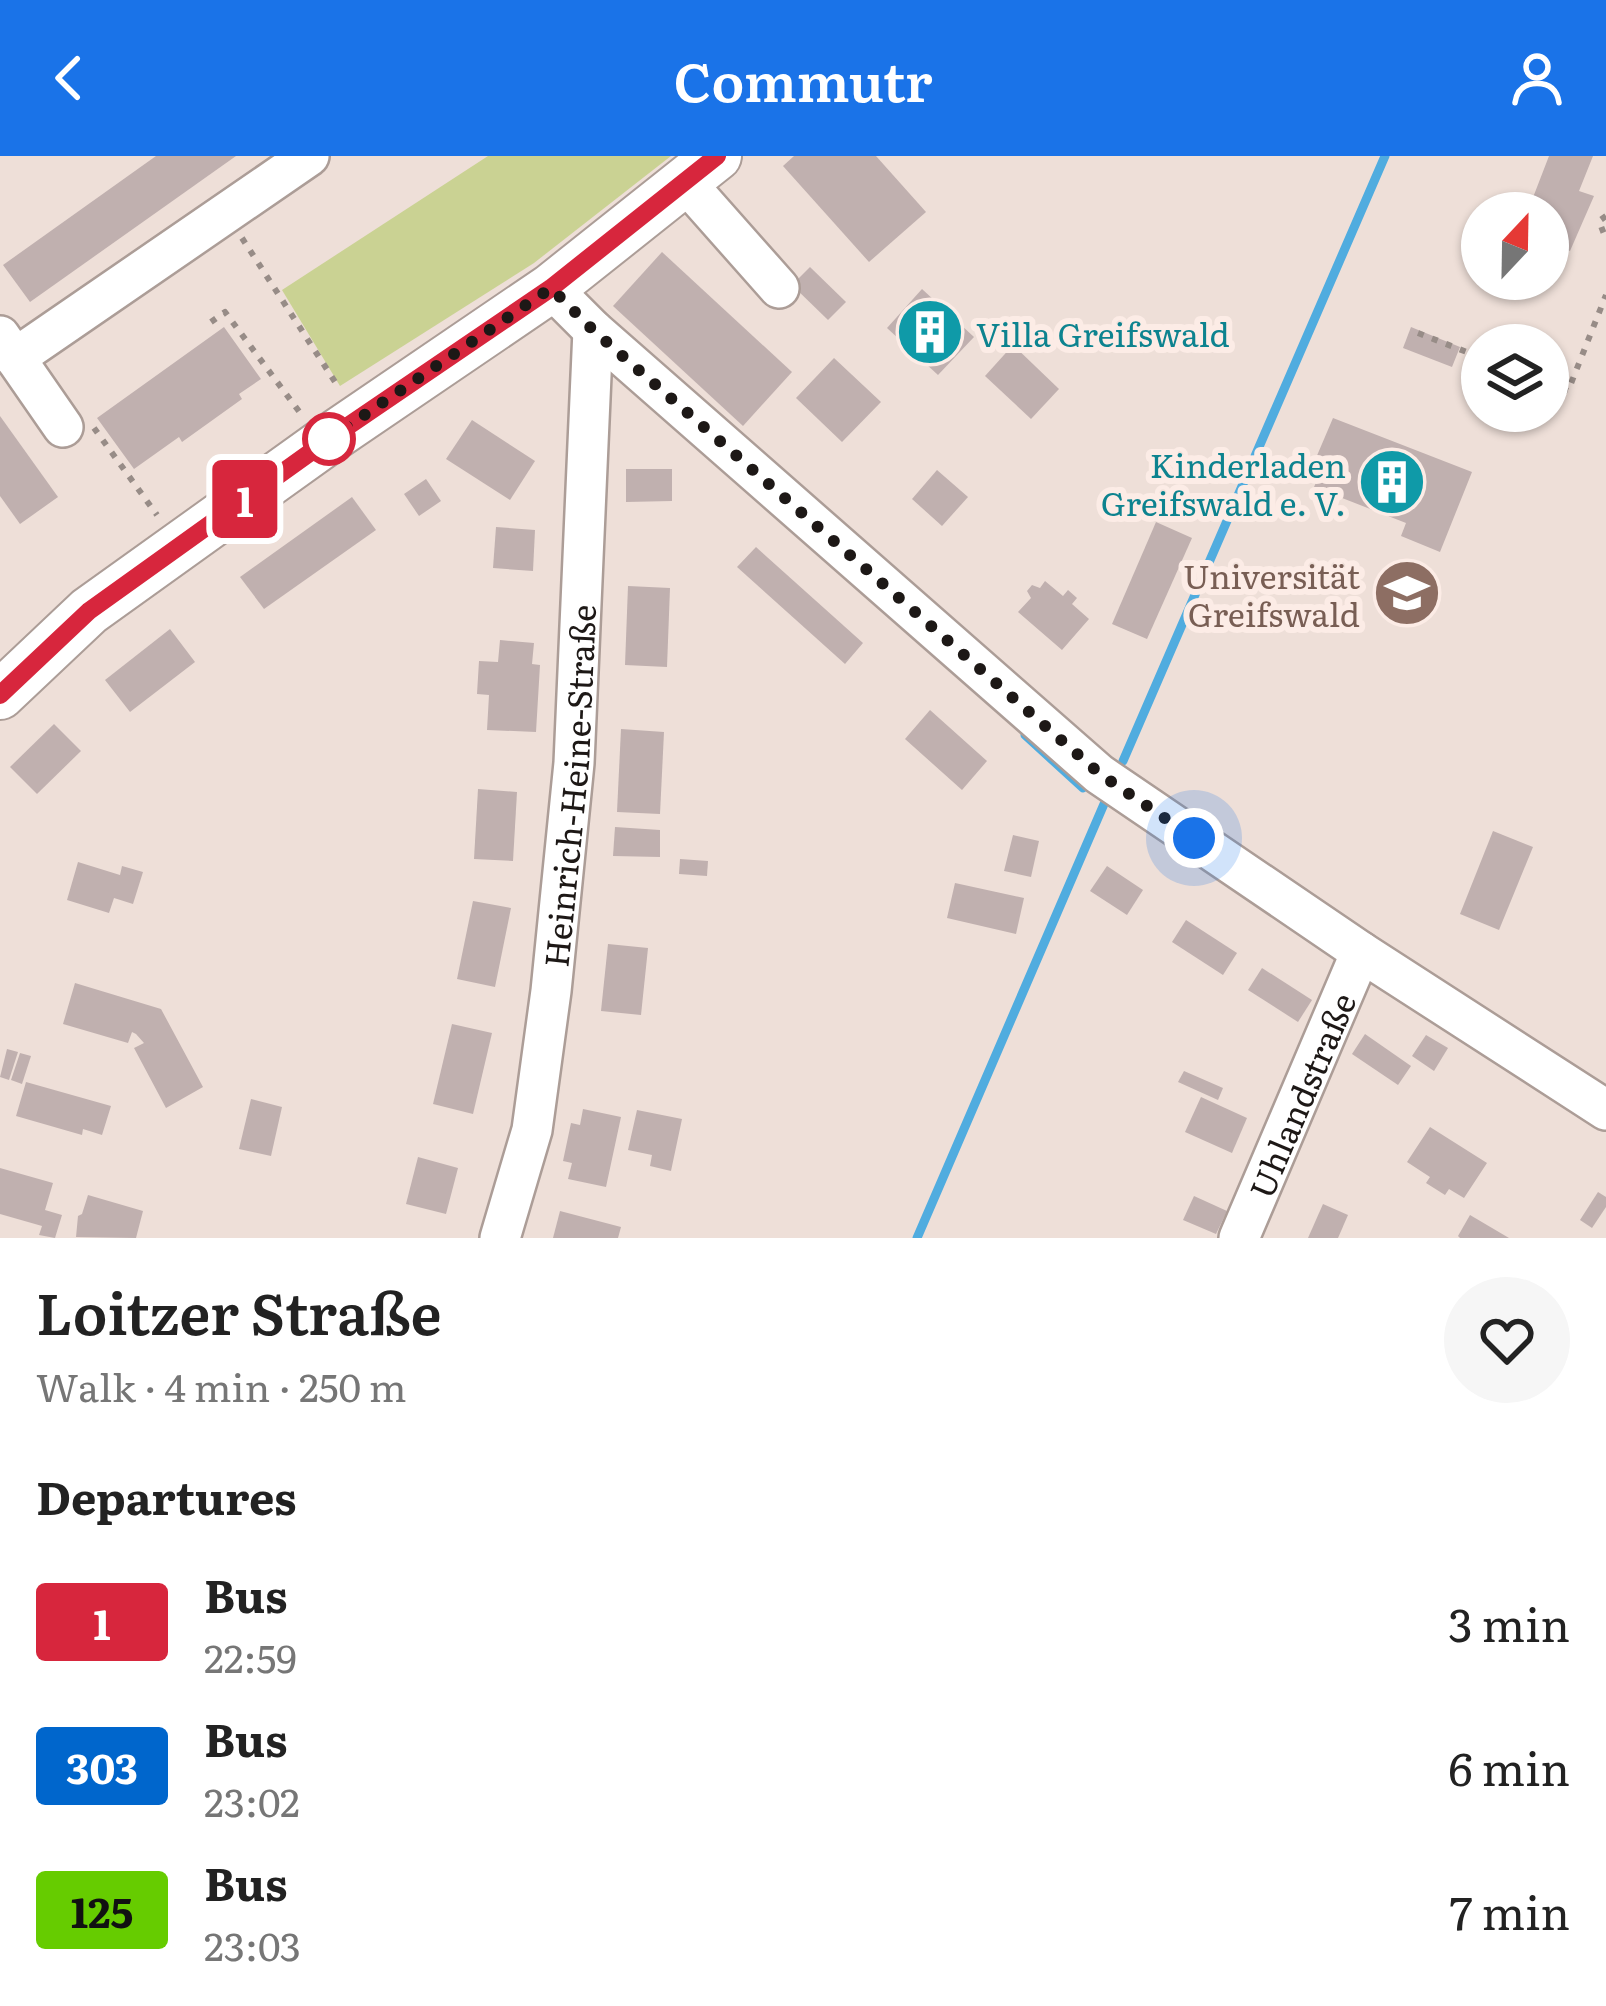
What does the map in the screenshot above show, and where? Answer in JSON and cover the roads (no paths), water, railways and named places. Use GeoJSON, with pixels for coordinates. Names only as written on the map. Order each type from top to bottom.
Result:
{"type":"FeatureCollection","features":[{"type":"Feature","properties":{"kind":"main road"},"geometry":{"type":"LineString","coordinates":[[0,695],[89,611],[551,288],[702,169]]}},
{"type":"Feature","properties":{"kind":"street"},"geometry":{"type":"LineString","coordinates":[[57,420],[8,347],[226,213],[309,156]]}},
{"type":"Feature","properties":{"kind":"street"},"geometry":{"type":"LineString","coordinates":[[702,169],[779,288]]}},
{"type":"Feature","properties":{"kind":"street"},"geometry":{"type":"LineString","coordinates":[[551,288],[593,330],[1100,774],[1361,952],[1606,1110]]}},
{"type":"Feature","properties":{"kind":"street","name":"Heinrich-Heine-Straße"},"geometry":{"type":"LineString","coordinates":[[500,1238],[532,1130],[554,968],[574,763],[593,330]]}},
{"type":"Feature","properties":{"kind":"street","name":"Uhlandstraße"},"geometry":{"type":"LineString","coordinates":[[1239,1238],[1361,952]]}},
{"type":"Feature","properties":{"kind":"waterway"},"geometry":{"type":"LineString","coordinates":[[1123,761],[1385,156]]}},
{"type":"Feature","properties":{"kind":"waterway"},"geometry":{"type":"LineString","coordinates":[[1025,735],[1083,788]]}},
{"type":"Feature","properties":{"kind":"waterway"},"geometry":{"type":"LineString","coordinates":[[917,1238],[1104,804]]}},
{"type":"Feature","properties":{"kind":"place","name":"Villa Greifswald"},"geometry":{"type":"Point","coordinates":[930,332]}},
{"type":"Feature","properties":{"kind":"place","name":"Kinderladen Greifswald e. V."},"geometry":{"type":"Point","coordinates":[1392,482]}},
{"type":"Feature","properties":{"kind":"place","name":"Universität Greifswald"},"geometry":{"type":"Point","coordinates":[1407,593]}}]}
